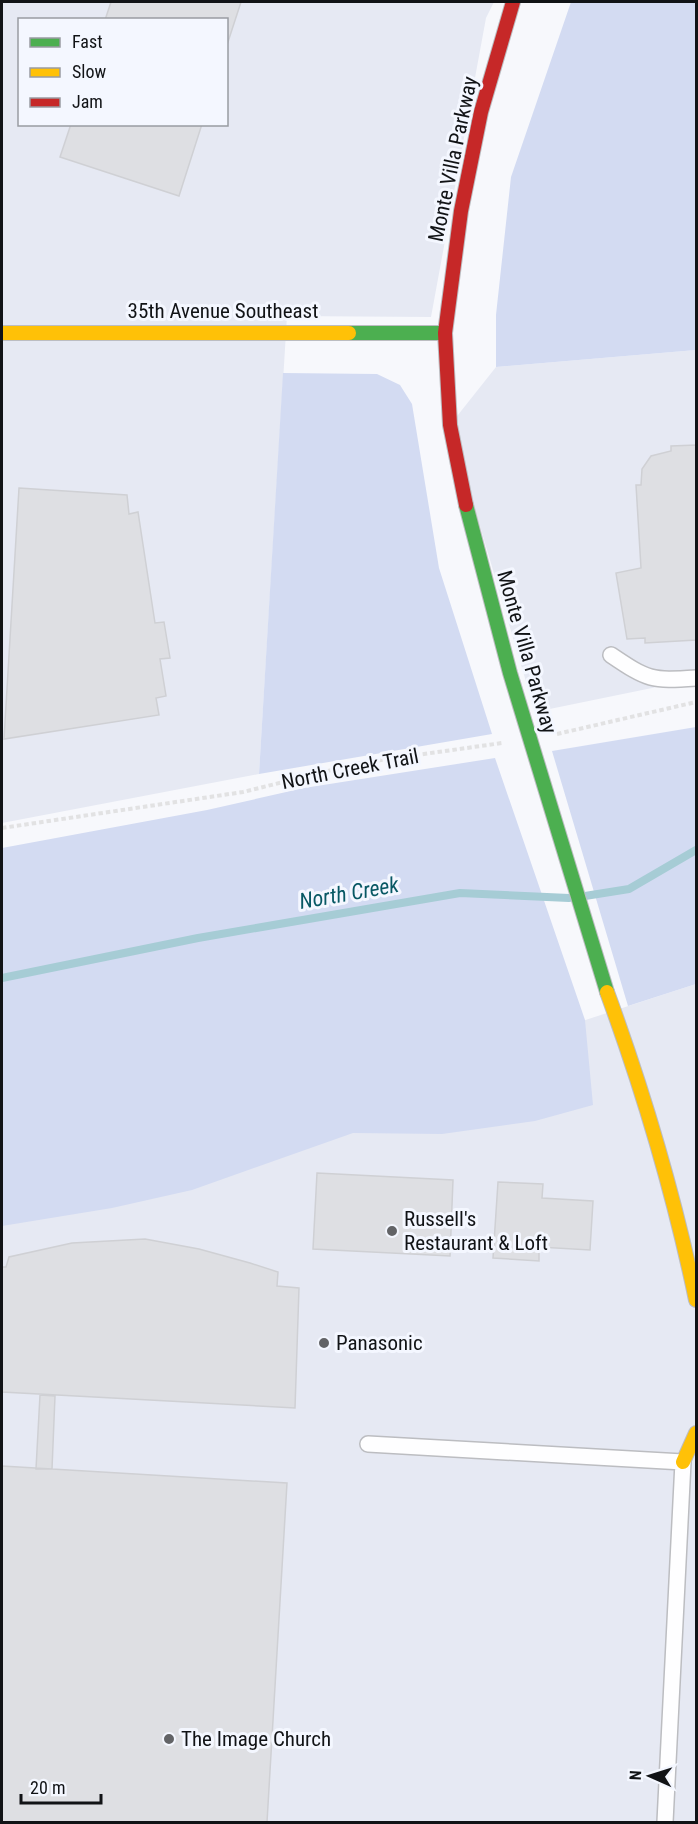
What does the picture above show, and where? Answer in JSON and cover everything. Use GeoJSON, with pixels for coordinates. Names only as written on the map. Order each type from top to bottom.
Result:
{"type":"FeatureCollection","features":[{"type":"Feature","properties":{"kind":"street","name":"Monte Villa Parkway"},"geometry":{"type":"LineString","coordinates":[[513,2],[481,112],[460,211],[445,333],[450,425],[470,526],[530,740],[599,971],[638,1077],[681,1229],[696,1300]]}},
{"type":"Feature","properties":{"kind":"street","name":"35th Avenue Southeast"},"geometry":{"type":"LineString","coordinates":[[2,333],[445,333]]}},
{"type":"Feature","properties":{"kind":"street"},"geometry":{"type":"LineString","coordinates":[[683,1461],[696,1433]]}},
{"type":"Feature","properties":{"kind":"lane"},"geometry":{"type":"LineString","coordinates":[[611,655],[645,677],[668,680],[696,678]]}},
{"type":"Feature","properties":{"kind":"lane"},"geometry":{"type":"LineString","coordinates":[[368,1444],[683,1461],[664,1822]]}},
{"type":"Feature","properties":{"kind":"path","name":"North Creek Trail"},"geometry":{"type":"LineString","coordinates":[[2,828],[243,792],[360,763],[530,740],[615,723],[696,702]]}},
{"type":"Feature","properties":{"kind":"shaded area"},"geometry":{"type":"Polygon","coordinates":[[[2,2],[494,2],[486,18],[431,317],[287,316],[259,774],[2,823],[2,2]]]}},
{"type":"Feature","properties":{"kind":"shaded area"},"geometry":{"type":"Polygon","coordinates":[[[571,2],[696,2],[696,350],[496,367],[496,315],[511,177],[571,2]]]}},
{"type":"Feature","properties":{"kind":"shaded area"},"geometry":{"type":"Polygon","coordinates":[[[696,350],[696,679],[535,712],[450,425],[496,367],[696,350]]]}},
{"type":"Feature","properties":{"kind":"shaded area"},"geometry":{"type":"Polygon","coordinates":[[[283,373],[377,374],[400,385],[412,404],[439,568],[492,734],[259,774],[283,373]]]}},
{"type":"Feature","properties":{"kind":"shaded area"},"geometry":{"type":"Polygon","coordinates":[[[696,727],[696,984],[628,1006],[552,751],[696,727]]]}},
{"type":"Feature","properties":{"kind":"shaded area"},"geometry":{"type":"Polygon","coordinates":[[[495,758],[585,1020],[593,1105],[535,1121],[442,1134],[353,1133],[192,1190],[112,1208],[2,1226],[2,848],[207,810],[304,788],[495,758]]]}},
{"type":"Feature","properties":{"kind":"shaded area"},"geometry":{"type":"Polygon","coordinates":[[[696,984],[696,1822],[2,1822],[2,1210],[696,984]]]}},
{"type":"Feature","properties":{"kind":"building"},"geometry":{"type":"Polygon","coordinates":[[[111,2],[241,2],[228,42],[228,18],[106,18],[111,2]]]}},
{"type":"Feature","properties":{"kind":"building"},"geometry":{"type":"Polygon","coordinates":[[[70,126],[201,126],[179,196],[60,157],[70,126]]]}},
{"type":"Feature","properties":{"kind":"building"},"geometry":{"type":"Polygon","coordinates":[[[696,445],[696,640],[645,643],[645,638],[627,639],[616,573],[641,568],[636,485],[641,485],[642,469],[651,456],[671,451],[671,446],[696,445]]]}},
{"type":"Feature","properties":{"kind":"building"},"geometry":{"type":"Polygon","coordinates":[[[19,488],[127,495],[129,514],[138,512],[155,623],[164,622],[170,658],[160,659],[166,696],[156,698],[159,715],[4,739],[19,488]]]}},
{"type":"Feature","properties":{"kind":"building"},"geometry":{"type":"Polygon","coordinates":[[[317,1173],[453,1180],[450,1256],[313,1249],[317,1173]]]}},
{"type":"Feature","properties":{"kind":"building"},"geometry":{"type":"Polygon","coordinates":[[[498,1182],[543,1184],[542,1198],[593,1201],[590,1250],[539,1247],[539,1261],[493,1258],[498,1182]]]}},
{"type":"Feature","properties":{"kind":"building"},"geometry":{"type":"Polygon","coordinates":[[[145,1239],[199,1249],[250,1263],[278,1272],[277,1286],[299,1288],[295,1408],[2,1392],[2,1267],[6,1267],[9,1257],[72,1243],[145,1239]]]}},
{"type":"Feature","properties":{"kind":"building"},"geometry":{"type":"Polygon","coordinates":[[[40,1395],[55,1396],[52,1469],[36,1469],[40,1395]]]}},
{"type":"Feature","properties":{"kind":"building"},"geometry":{"type":"Polygon","coordinates":[[[2,1466],[287,1483],[267,1822],[2,1822],[2,1466]]]}},
{"type":"Feature","properties":{"kind":"waterway","name":"North Creek"},"geometry":{"type":"LineString","coordinates":[[585,896],[629,889],[696,850]]}},
{"type":"Feature","properties":{"kind":"waterway","name":"North Creek"},"geometry":{"type":"LineString","coordinates":[[2,978],[198,938],[460,893],[569,898]]}},
{"type":"Feature","properties":{"kind":"traffic: fast"},"geometry":{"type":"LineString","coordinates":[[349,333],[445,333]]}},
{"type":"Feature","properties":{"kind":"traffic: fast"},"geometry":{"type":"LineString","coordinates":[[466,505],[510,673],[607,992]]}},
{"type":"Feature","properties":{"kind":"traffic: slow"},"geometry":{"type":"LineString","coordinates":[[2,333],[349,333]]}},
{"type":"Feature","properties":{"kind":"traffic: slow"},"geometry":{"type":"LineString","coordinates":[[607,992],[657,1145],[696,1300]]}},
{"type":"Feature","properties":{"kind":"traffic: slow"},"geometry":{"type":"LineString","coordinates":[[683,1462],[696,1433]]}},
{"type":"Feature","properties":{"kind":"traffic: jam"},"geometry":{"type":"LineString","coordinates":[[466,505],[450,425],[445,333],[461,211],[481,112],[513,2]]}},
{"type":"Feature","properties":{"kind":"place","name":"Russell's Restaurant & Loft"},"geometry":{"type":"Point","coordinates":[392,1231]}},
{"type":"Feature","properties":{"kind":"place","name":"Panasonic"},"geometry":{"type":"Point","coordinates":[324,1343]}},
{"type":"Feature","properties":{"kind":"place","name":"The Image Church"},"geometry":{"type":"Point","coordinates":[169,1739]}}]}
